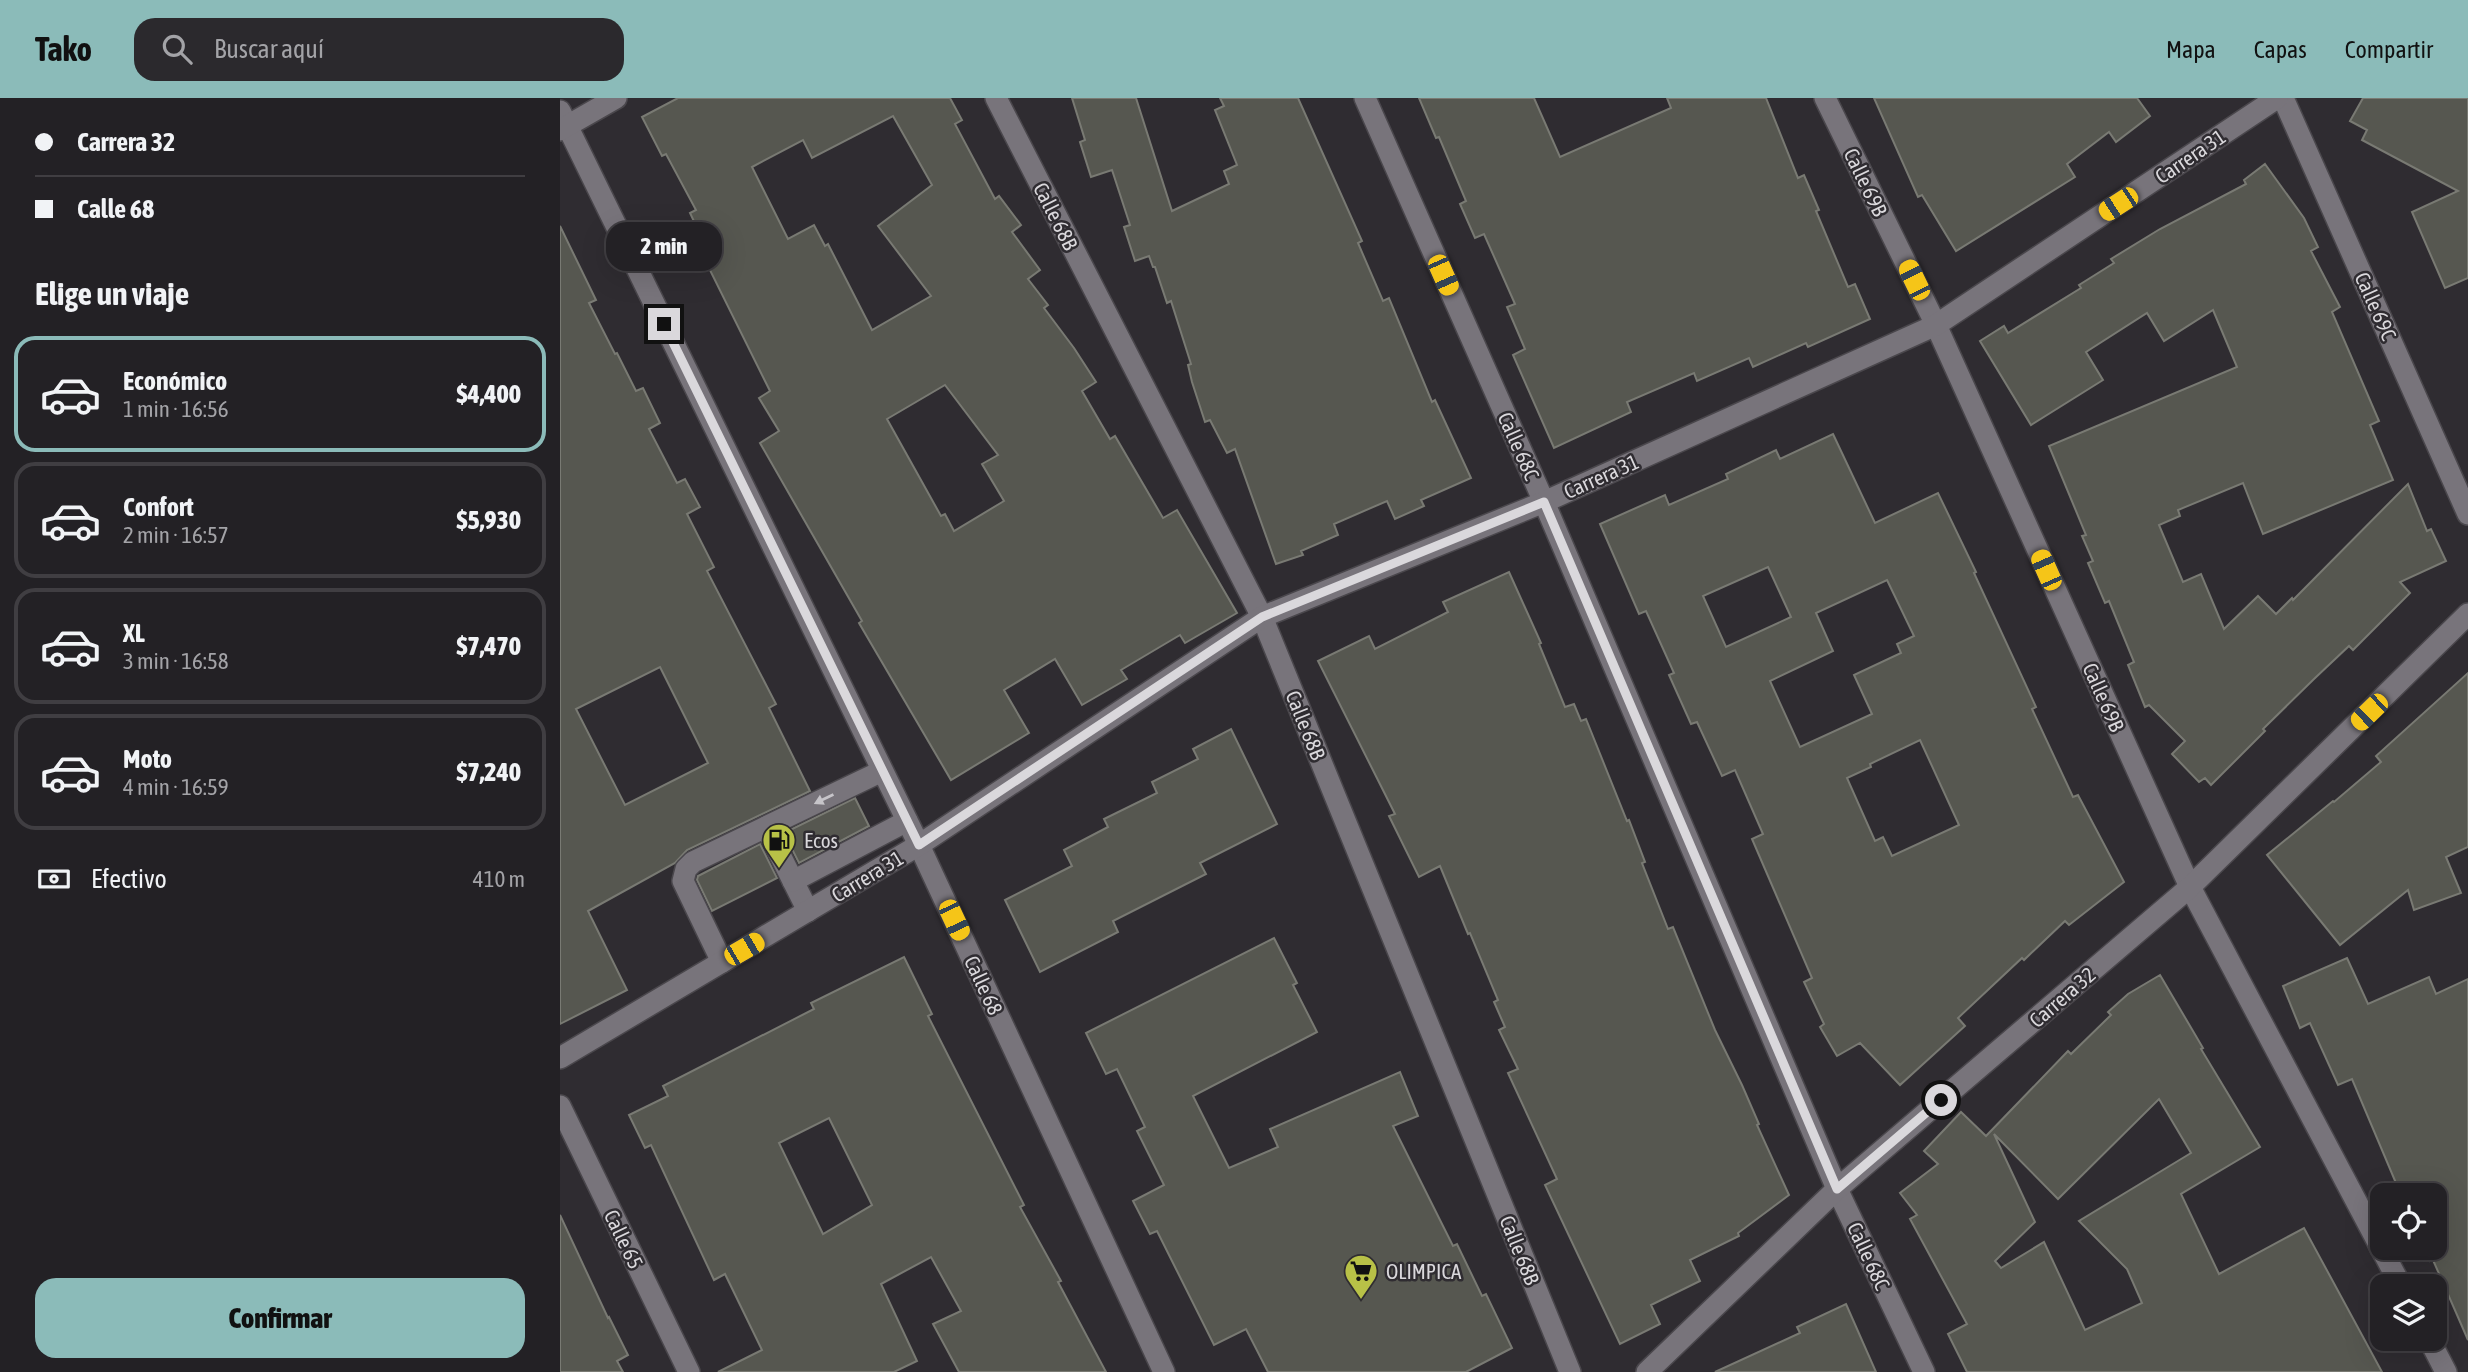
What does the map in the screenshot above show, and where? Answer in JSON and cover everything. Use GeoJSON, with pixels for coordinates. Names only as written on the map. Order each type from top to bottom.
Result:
{"type":"FeatureCollection","features":[{"type":"Feature","properties":{"kind":"street"},"geometry":{"type":"LineString","coordinates":[[563,122],[616,98]]}},
{"type":"Feature","properties":{"kind":"street","name":"Calle 68B"},"geometry":{"type":"LineString","coordinates":[[996,98],[1262,617],[1570,1372]]}},
{"type":"Feature","properties":{"kind":"street","name":"Calle 68C"},"geometry":{"type":"LineString","coordinates":[[1365,98],[1544,502],[1837,1189],[1924,1372]]}},
{"type":"Feature","properties":{"kind":"street","name":"Calle 69B"},"geometry":{"type":"LineString","coordinates":[[1825,98],[1936,325],[2190,887],[2395,1274]]}},
{"type":"Feature","properties":{"kind":"street","name":"Carrera 31"},"geometry":{"type":"LineString","coordinates":[[560,1058],[919,845],[1262,617],[1544,502],[1936,325],[2277,98]]}},
{"type":"Feature","properties":{"kind":"street","name":"Calle 69C"},"geometry":{"type":"LineString","coordinates":[[2283,98],[2468,514]]}},
{"type":"Feature","properties":{"kind":"street","name":"Calle 68"},"geometry":{"type":"LineString","coordinates":[[563,122],[919,845],[1164,1372]]}},
{"type":"Feature","properties":{"kind":"street","name":"Carrera 32"},"geometry":{"type":"LineString","coordinates":[[1647,1372],[1837,1189],[2190,887],[2468,614]]}},
{"type":"Feature","properties":{"kind":"street"},"geometry":{"type":"LineString","coordinates":[[722,962],[683,881],[686,869],[693,862],[883,771]]}},
{"type":"Feature","properties":{"kind":"street"},"geometry":{"type":"LineString","coordinates":[[793,881],[907,821]]}},
{"type":"Feature","properties":{"kind":"street"},"geometry":{"type":"LineString","coordinates":[[766,827],[808,911]]}},
{"type":"Feature","properties":{"kind":"street","name":"Calle 65"},"geometry":{"type":"LineString","coordinates":[[560,1106],[689,1372]]}},
{"type":"Feature","properties":{"kind":"street"},"geometry":{"type":"LineString","coordinates":[[2435,1351],[2446,1372]]}},
{"type":"Feature","properties":{"kind":"building"},"geometry":{"type":"Polygon","coordinates":[[[678,98],[950,98],[962,120],[955,124],[995,199],[999,196],[1021,225],[1012,232],[1040,270],[1028,279],[1048,305],[1044,308],[1096,382],[1082,391],[1110,439],[1115,436],[1163,518],[1177,510],[1237,613],[1185,643],[1180,635],[1121,670],[1127,679],[1082,705],[1055,659],[1004,690],[1029,733],[951,780],[859,623],[862,621],[760,443],[779,431],[759,398],[770,391],[702,254],[708,251],[690,213],[696,210],[666,154],[662,156],[642,117],[678,98]],[[893,116],[812,158],[803,140],[752,167],[788,239],[814,225],[825,246],[828,244],[872,330],[931,296],[878,226],[932,185],[893,116]],[[945,385],[887,419],[941,516],[945,514],[954,531],[1004,501],[982,464],[998,455],[945,385]]]}},
{"type":"Feature","properties":{"kind":"building"},"geometry":{"type":"Polygon","coordinates":[[[1072,98],[1136,98],[1172,211],[1229,184],[1224,171],[1237,165],[1215,110],[1224,106],[1220,98],[1298,98],[1362,241],[1358,243],[1383,301],[1389,298],[1432,402],[1435,400],[1471,478],[1421,500],[1424,506],[1395,519],[1387,501],[1334,524],[1338,535],[1301,551],[1303,555],[1276,564],[1235,449],[1227,453],[1210,420],[1205,422],[1192,382],[1188,365],[1191,364],[1171,301],[1167,303],[1149,256],[1135,261],[1124,227],[1130,225],[1112,170],[1091,177],[1080,142],[1085,140],[1072,98]]]}},
{"type":"Feature","properties":{"kind":"building"},"geometry":{"type":"Polygon","coordinates":[[[1419,98],[1534,98],[1560,157],[1671,108],[1667,98],[1766,98],[1798,178],[1804,175],[1848,287],[1855,284],[1870,319],[1808,347],[1806,343],[1753,367],[1749,358],[1697,381],[1694,373],[1627,402],[1631,412],[1554,448],[1513,355],[1525,349],[1507,307],[1515,304],[1484,234],[1475,238],[1460,204],[1466,201],[1419,98]]]}},
{"type":"Feature","properties":{"kind":"building"},"geometry":{"type":"Polygon","coordinates":[[[1874,98],[2137,98],[2150,116],[2116,142],[2109,132],[2067,164],[2075,177],[1956,251],[1922,195],[1918,197],[1874,98]]]}},
{"type":"Feature","properties":{"kind":"building"},"geometry":{"type":"Polygon","coordinates":[[[2363,98],[2468,98],[2468,278],[2445,288],[2412,212],[2458,191],[2362,140],[2367,130],[2350,121],[2363,98]]]}},
{"type":"Feature","properties":{"kind":"building"},"geometry":{"type":"Polygon","coordinates":[[[2265,164],[2304,218],[2318,247],[2311,251],[2340,307],[2332,312],[2379,421],[2370,425],[2393,480],[2263,534],[2243,483],[2178,510],[2180,516],[2159,525],[2183,582],[2201,574],[2224,629],[2258,596],[2276,614],[2408,484],[2427,531],[2431,529],[2446,561],[2400,582],[2410,593],[2353,650],[2349,646],[2314,679],[2211,785],[2205,778],[2199,782],[2172,754],[2185,741],[2149,705],[2145,707],[2128,665],[2134,662],[2109,601],[2105,603],[2088,563],[2093,561],[2082,536],[2086,535],[2049,446],[2237,367],[2213,310],[2164,341],[2147,313],[2086,352],[2103,380],[2031,425],[1980,341],[2004,326],[2008,333],[2081,288],[2079,285],[2114,263],[2111,259],[2160,229],[2246,184],[2244,180],[2265,164]]]}},
{"type":"Feature","properties":{"kind":"building"},"geometry":{"type":"Polygon","coordinates":[[[560,226],[596,300],[589,303],[636,391],[643,388],[660,423],[649,429],[677,483],[685,479],[700,507],[687,514],[714,567],[707,571],[776,704],[769,708],[810,791],[687,850],[675,863],[588,911],[627,990],[560,1024],[560,226]],[[660,667],[576,709],[625,805],[708,763],[660,667]]]}},
{"type":"Feature","properties":{"kind":"building"},"geometry":{"type":"Polygon","coordinates":[[[1833,434],[1875,523],[1938,493],[2036,707],[2032,709],[2073,797],[2078,795],[2124,882],[2069,925],[2065,921],[2024,960],[2022,958],[1958,1018],[1965,1026],[1900,1085],[1860,1043],[1837,1056],[1820,1027],[1824,1024],[1804,982],[1812,978],[1752,839],[1763,834],[1735,770],[1722,776],[1697,722],[1691,724],[1669,675],[1674,673],[1646,611],[1639,614],[1600,524],[1665,495],[1669,505],[1728,479],[1726,474],[1776,450],[1780,459],[1833,434]],[[1768,567],[1703,596],[1726,647],[1791,617],[1768,567]],[[1887,580],[1816,613],[1833,651],[1770,681],[1800,747],[1872,714],[1854,675],[1901,653],[1897,644],[1914,636],[1887,580]],[[1920,740],[1870,764],[1871,767],[1847,778],[1875,841],[1883,837],[1892,856],[1959,825],[1920,740]]]}},
{"type":"Feature","properties":{"kind":"building"},"geometry":{"type":"Polygon","coordinates":[[[1509,572],[1541,643],[1539,644],[1565,707],[1574,704],[1581,721],[1586,719],[1627,821],[1629,820],[1645,862],[1642,863],[1668,929],[1673,927],[1715,1030],[1742,1085],[1789,1195],[1738,1233],[1739,1236],[1690,1260],[1700,1281],[1651,1305],[1660,1324],[1620,1344],[1545,1185],[1557,1179],[1508,1073],[1518,1069],[1499,1030],[1505,1027],[1494,1002],[1498,1000],[1470,933],[1468,934],[1440,866],[1419,877],[1389,816],[1395,814],[1318,661],[1369,636],[1375,649],[1448,612],[1443,602],[1509,572]]]}},
{"type":"Feature","properties":{"kind":"building"},"geometry":{"type":"Polygon","coordinates":[[[2468,673],[2468,847],[2446,857],[2461,893],[2414,910],[2408,890],[2340,945],[2267,855],[2381,762],[2376,756],[2468,673]]]}},
{"type":"Feature","properties":{"kind":"building"},"geometry":{"type":"Polygon","coordinates":[[[1231,729],[1277,824],[1200,863],[1206,874],[1113,921],[1118,932],[1040,972],[1005,900],[1072,866],[1064,850],[1108,827],[1104,819],[1157,793],[1152,782],[1198,759],[1193,749],[1231,729]]]}},
{"type":"Feature","properties":{"kind":"building"},"geometry":{"type":"Polygon","coordinates":[[[855,798],[869,826],[799,863],[784,833],[855,798]]]}},
{"type":"Feature","properties":{"kind":"building"},"geometry":{"type":"Polygon","coordinates":[[[760,844],[777,878],[712,911],[697,880],[698,876],[760,844]]]}},
{"type":"Feature","properties":{"kind":"building"},"geometry":{"type":"Polygon","coordinates":[[[1274,938],[1297,983],[1293,985],[1317,1032],[1193,1096],[1229,1168],[1278,1147],[1270,1129],[1400,1072],[1418,1116],[1393,1126],[1453,1246],[1457,1244],[1482,1296],[1486,1294],[1512,1348],[1466,1372],[1268,1372],[1246,1329],[1214,1345],[1157,1231],[1150,1234],[1133,1201],[1164,1185],[1137,1131],[1145,1127],[1117,1069],[1106,1074],[1086,1033],[1274,938]]]}},
{"type":"Feature","properties":{"kind":"building"},"geometry":{"type":"Polygon","coordinates":[[[904,957],[932,1014],[928,1016],[1024,1205],[1020,1207],[1061,1281],[1058,1282],[1106,1372],[959,1372],[933,1324],[961,1311],[931,1257],[881,1284],[917,1361],[894,1372],[718,1372],[762,1350],[725,1274],[714,1280],[651,1145],[645,1148],[629,1115],[668,1096],[663,1086],[814,1009],[811,1003],[904,957]],[[829,1118],[779,1143],[823,1234],[872,1205],[829,1118]]]}},
{"type":"Feature","properties":{"kind":"building"},"geometry":{"type":"Polygon","coordinates":[[[2347,958],[2368,1004],[2429,977],[2436,994],[2468,979],[2468,1340],[2447,1292],[2447,1274],[2439,1274],[2433,1260],[2447,1260],[2447,1183],[2396,1183],[2352,1079],[2338,1085],[2310,1023],[2300,1028],[2283,986],[2347,958]]]}},
{"type":"Feature","properties":{"kind":"building"},"geometry":{"type":"Polygon","coordinates":[[[2160,975],[2260,1147],[2181,1194],[2219,1274],[2304,1228],[2382,1372],[1967,1372],[1948,1334],[1967,1324],[1910,1219],[1917,1215],[1900,1193],[1938,1164],[1924,1151],[1961,1112],[1986,1136],[2068,1051],[2071,1054],[2111,1015],[2108,1012],[2128,994],[2160,975]],[[2159,1099],[2058,1199],[1994,1134],[2035,1222],[1995,1261],[2001,1268],[2044,1242],[2085,1330],[2142,1303],[2127,1269],[2079,1221],[2191,1153],[2159,1099]]]}},
{"type":"Feature","properties":{"kind":"building"},"geometry":{"type":"Polygon","coordinates":[[[560,1215],[628,1355],[617,1361],[623,1372],[560,1372],[560,1215]]]}},
{"type":"Feature","properties":{"kind":"building"},"geometry":{"type":"Polygon","coordinates":[[[1846,1304],[1876,1372],[1715,1372],[1800,1333],[1797,1327],[1846,1304]]]}},
{"type":"Feature","properties":{"kind":"place","name":"Ecos"},"geometry":{"type":"Point","coordinates":[779,870]}},
{"type":"Feature","properties":{"kind":"place","name":"OLIMPICA"},"geometry":{"type":"Point","coordinates":[1361,1301]}},
{"type":"Feature","properties":{"kind":"route"},"geometry":{"type":"LineString","coordinates":[[664,324],[919,845],[1262,617],[1544,502],[1837,1189],[1941,1100]]}}]}
